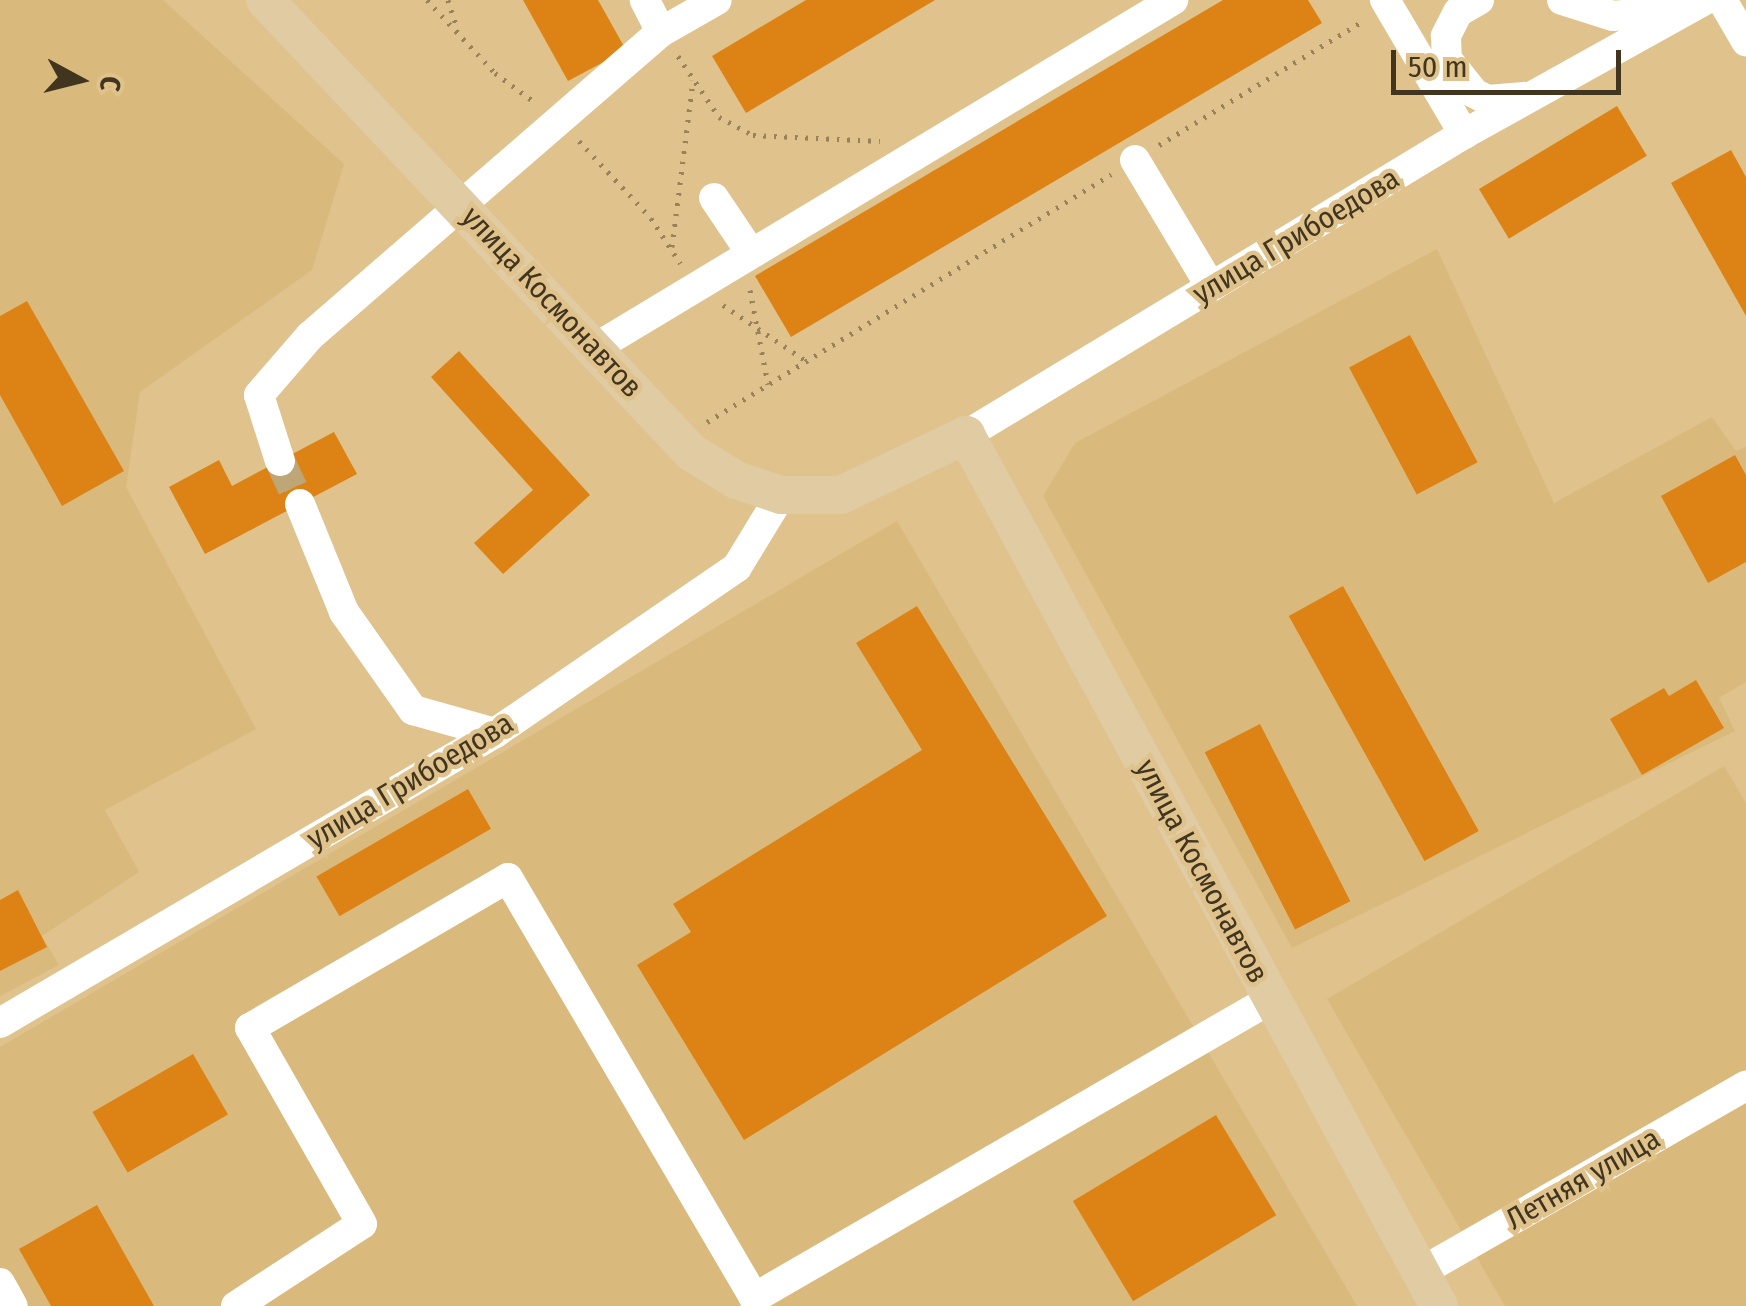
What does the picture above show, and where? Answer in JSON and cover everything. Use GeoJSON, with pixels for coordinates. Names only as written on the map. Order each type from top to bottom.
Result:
{"type":"FeatureCollection","features":[{"type":"Feature","properties":{"kind":"main road","name":"улица Космонавтов"},"geometry":{"type":"LineString","coordinates":[[265,0],[460,202],[679,439],[736,480],[782,495],[841,495],[890,477]]}},
{"type":"Feature","properties":{"kind":"main road","name":"улица Космонавтов"},"geometry":{"type":"LineString","coordinates":[[966,434],[1439,1306]]}},
{"type":"Feature","properties":{"kind":"main road","name":"улица Грибоедова"},"geometry":{"type":"LineString","coordinates":[[890,477],[966,434]]}},
{"type":"Feature","properties":{"kind":"street"},"geometry":{"type":"LineString","coordinates":[[646,0],[662,32]]}},
{"type":"Feature","properties":{"kind":"street"},"geometry":{"type":"LineString","coordinates":[[280,460],[259,395],[310,336],[460,202],[662,32],[717,0]]}},
{"type":"Feature","properties":{"kind":"street"},"geometry":{"type":"LineString","coordinates":[[595,348],[1173,0]]}},
{"type":"Feature","properties":{"kind":"street"},"geometry":{"type":"LineString","coordinates":[[1479,0],[1458,12],[1446,36],[1458,79],[1488,100],[1537,94]]}},
{"type":"Feature","properties":{"kind":"street"},"geometry":{"type":"LineString","coordinates":[[1562,0],[1637,17],[1701,0]]}},
{"type":"Feature","properties":{"kind":"street","name":"улица Грибоедова"},"geometry":{"type":"LineString","coordinates":[[966,434],[1464,134],[1701,0]]}},
{"type":"Feature","properties":{"kind":"street"},"geometry":{"type":"LineString","coordinates":[[1722,0],[1746,41]]}},
{"type":"Feature","properties":{"kind":"street"},"geometry":{"type":"LineString","coordinates":[[1387,3],[1464,134]]}},
{"type":"Feature","properties":{"kind":"street"},"geometry":{"type":"LineString","coordinates":[[1135,160],[1210,287]]}},
{"type":"Feature","properties":{"kind":"street"},"geometry":{"type":"LineString","coordinates":[[714,198],[746,256]]}},
{"type":"Feature","properties":{"kind":"street","name":"улица Грибоедова"},"geometry":{"type":"LineString","coordinates":[[0,1023],[494,732],[737,567],[782,495]]}},
{"type":"Feature","properties":{"kind":"street"},"geometry":{"type":"LineString","coordinates":[[300,504],[344,612],[413,710],[494,732]]}},
{"type":"Feature","properties":{"kind":"street"},"geometry":{"type":"LineString","coordinates":[[236,1306],[362,1224],[250,1028],[508,878],[747,1302],[1272,999]]}},
{"type":"Feature","properties":{"kind":"street","name":"Летняя улица"},"geometry":{"type":"LineString","coordinates":[[1419,1273],[1746,1086]]}},
{"type":"Feature","properties":{"kind":"street"},"geometry":{"type":"LineString","coordinates":[[0,1283],[13,1306]]}},
{"type":"Feature","properties":{"kind":"path"},"geometry":{"type":"LineString","coordinates":[[427,0],[495,73],[558,119],[672,250],[696,286],[806,361]]}},
{"type":"Feature","properties":{"kind":"path"},"geometry":{"type":"LineString","coordinates":[[448,0],[459,34]]}},
{"type":"Feature","properties":{"kind":"path"},"geometry":{"type":"LineString","coordinates":[[679,439],[1387,3]]}},
{"type":"Feature","properties":{"kind":"path"},"geometry":{"type":"LineString","coordinates":[[662,32],[720,117],[752,135],[928,147]]}},
{"type":"Feature","properties":{"kind":"path"},"geometry":{"type":"LineString","coordinates":[[672,250],[693,76]]}},
{"type":"Feature","properties":{"kind":"path"},"geometry":{"type":"LineString","coordinates":[[746,256],[768,384]]}},
{"type":"Feature","properties":{"kind":"shaded area"},"geometry":{"type":"Polygon","coordinates":[[[0,0],[163,0],[344,164],[312,270],[140,392],[126,487],[256,729],[105,810],[139,872],[42,936],[59,965],[0,996],[0,0]]]}},
{"type":"Feature","properties":{"kind":"shaded area"},"geometry":{"type":"Polygon","coordinates":[[[1437,249],[1554,503],[1712,417],[1736,451],[1746,447],[1746,682],[1719,698],[1735,731],[1292,948],[1043,496],[1075,443],[1437,249]]]}},
{"type":"Feature","properties":{"kind":"shaded area"},"geometry":{"type":"Polygon","coordinates":[[[897,521],[1357,1306],[0,1306],[0,1047],[897,521]]]}},
{"type":"Feature","properties":{"kind":"shaded area"},"geometry":{"type":"Polygon","coordinates":[[[1724,766],[1746,803],[1746,1306],[1505,1306],[1327,999],[1724,766]]]}},
{"type":"Feature","properties":{"kind":"building"},"geometry":{"type":"Polygon","coordinates":[[[523,0],[598,0],[626,50],[568,81],[523,0]]]}},
{"type":"Feature","properties":{"kind":"building"},"geometry":{"type":"Polygon","coordinates":[[[806,0],[935,0],[746,113],[712,56],[806,0]]]}},
{"type":"Feature","properties":{"kind":"building"},"geometry":{"type":"Polygon","coordinates":[[[1223,0],[1308,0],[1322,23],[791,337],[755,276],[1223,0]]]}},
{"type":"Feature","properties":{"kind":"building"},"geometry":{"type":"Polygon","coordinates":[[[1617,106],[1647,156],[1509,239],[1479,189],[1617,106]]]}},
{"type":"Feature","properties":{"kind":"building"},"geometry":{"type":"Polygon","coordinates":[[[1731,150],[1746,177],[1746,316],[1671,183],[1731,150]]]}},
{"type":"Feature","properties":{"kind":"building"},"geometry":{"type":"Polygon","coordinates":[[[27,301],[124,471],[62,506],[0,395],[0,316],[27,301]]]}},
{"type":"Feature","properties":{"kind":"building"},"geometry":{"type":"Polygon","coordinates":[[[1410,335],[1478,462],[1417,495],[1349,367],[1410,335]]]}},
{"type":"Feature","properties":{"kind":"building"},"geometry":{"type":"Polygon","coordinates":[[[459,351],[590,495],[503,574],[474,543],[533,490],[431,377],[459,351]]]}},
{"type":"Feature","properties":{"kind":"building"},"geometry":{"type":"Polygon","coordinates":[[[334,432],[357,474],[205,554],[169,487],[219,460],[232,486],[334,432]]]}},
{"type":"Feature","properties":{"kind":"building"},"geometry":{"type":"Polygon","coordinates":[[[1735,455],[1746,475],[1746,562],[1708,583],[1661,496],[1735,455]]]}},
{"type":"Feature","properties":{"kind":"building"},"geometry":{"type":"Polygon","coordinates":[[[1343,586],[1479,831],[1425,861],[1289,616],[1343,586]]]}},
{"type":"Feature","properties":{"kind":"building"},"geometry":{"type":"Polygon","coordinates":[[[917,606],[1107,916],[744,1140],[637,965],[691,932],[673,904],[922,750],[856,643],[917,606]]]}},
{"type":"Feature","properties":{"kind":"building"},"geometry":{"type":"Polygon","coordinates":[[[1696,680],[1724,728],[1642,775],[1610,719],[1664,688],[1669,696],[1696,680]]]}},
{"type":"Feature","properties":{"kind":"building"},"geometry":{"type":"Polygon","coordinates":[[[1260,724],[1350,901],[1295,929],[1205,752],[1260,724]]]}},
{"type":"Feature","properties":{"kind":"building"},"geometry":{"type":"Polygon","coordinates":[[[468,789],[491,829],[339,916],[316,876],[468,789]]]}},
{"type":"Feature","properties":{"kind":"building"},"geometry":{"type":"Polygon","coordinates":[[[18,890],[47,947],[0,971],[0,900],[18,890]]]}},
{"type":"Feature","properties":{"kind":"building"},"geometry":{"type":"Polygon","coordinates":[[[193,1054],[228,1115],[128,1173],[93,1112],[193,1054]]]}},
{"type":"Feature","properties":{"kind":"building"},"geometry":{"type":"Polygon","coordinates":[[[1216,1115],[1276,1215],[1133,1301],[1073,1201],[1216,1115]]]}},
{"type":"Feature","properties":{"kind":"building"},"geometry":{"type":"Polygon","coordinates":[[[97,1205],[154,1306],[51,1306],[19,1249],[97,1205]]]}},
{"type":"Feature","properties":{"kind":"tunnel"},"geometry":{"type":"LineString","coordinates":[[280,461],[300,504]]}}]}
